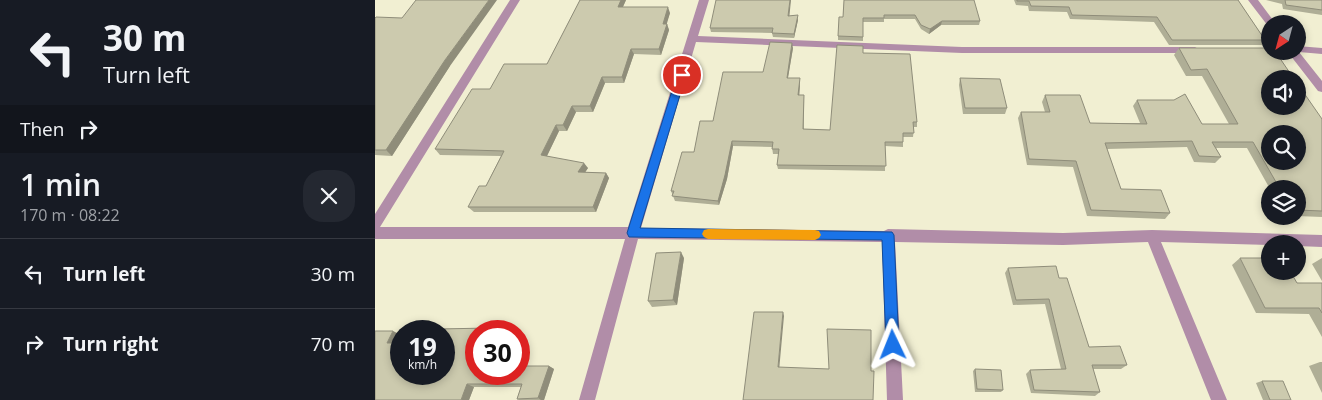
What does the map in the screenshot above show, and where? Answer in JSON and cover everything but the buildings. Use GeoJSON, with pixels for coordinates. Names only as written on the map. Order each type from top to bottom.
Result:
{"type":"FeatureCollection","features":[{"type":"Feature","properties":{"kind":"street"},"geometry":{"type":"LineString","coordinates":[[375,225],[515,0]]}},
{"type":"Feature","properties":{"kind":"street"},"geometry":{"type":"LineString","coordinates":[[587,400],[633,233],[704,0]]}},
{"type":"Feature","properties":{"kind":"street"},"geometry":{"type":"LineString","coordinates":[[1253,0],[1264,15]]}},
{"type":"Feature","properties":{"kind":"street"},"geometry":{"type":"LineString","coordinates":[[692,39],[962,50],[1209,50]]}},
{"type":"Feature","properties":{"kind":"street"},"geometry":{"type":"LineString","coordinates":[[1306,50],[1322,51]]}},
{"type":"Feature","properties":{"kind":"street"},"geometry":{"type":"LineString","coordinates":[[1299,60],[1322,88]]}},
{"type":"Feature","properties":{"kind":"street"},"geometry":{"type":"LineString","coordinates":[[375,233],[888,235],[1063,239],[1152,236],[1322,241]]}},
{"type":"Feature","properties":{"kind":"street"},"geometry":{"type":"LineString","coordinates":[[888,235],[895,400]]}},
{"type":"Feature","properties":{"kind":"street"},"geometry":{"type":"LineString","coordinates":[[1152,236],[1219,400]]}},
{"type":"Feature","properties":{"kind":"slow traffic"},"geometry":{"type":"LineString","coordinates":[[708,234],[815,235]]}},
{"type":"Feature","properties":{"kind":"route"},"geometry":{"type":"LineString","coordinates":[[682,75],[633,233],[888,235],[893,345]]}}]}
